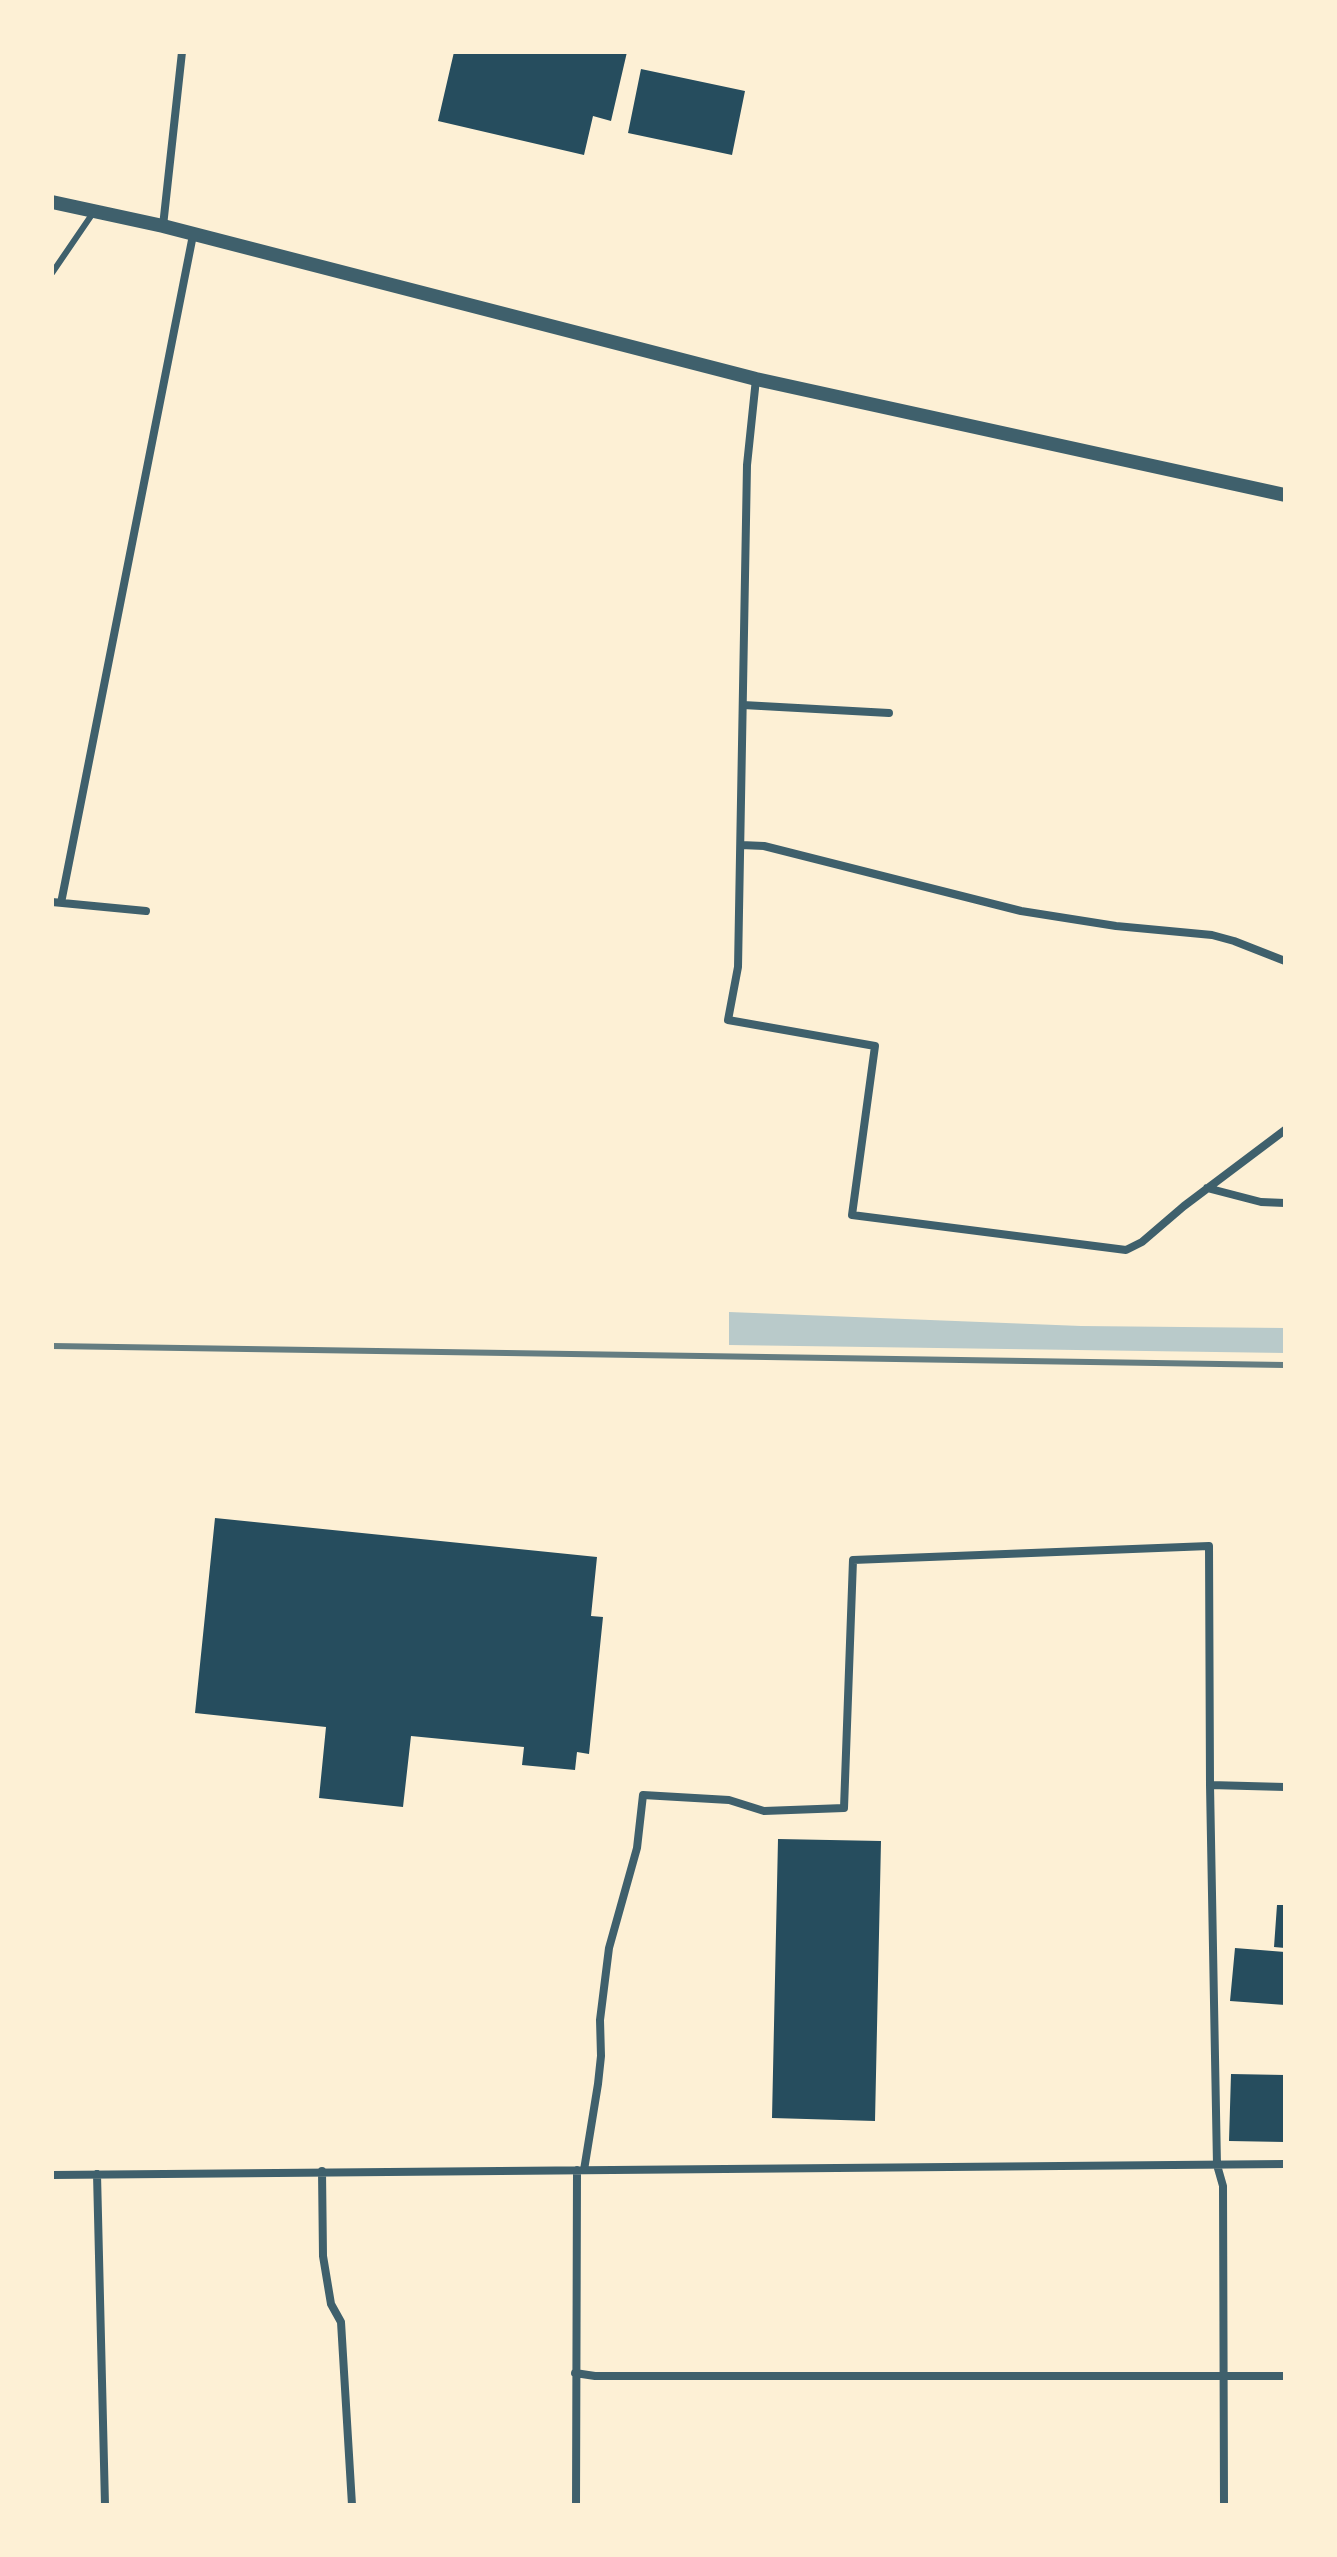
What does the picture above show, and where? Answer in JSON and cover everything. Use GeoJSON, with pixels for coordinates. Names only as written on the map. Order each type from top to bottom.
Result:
{"type":"FeatureCollection","features":[{"type":"Feature","properties":{"kind":"street"},"geometry":{"type":"LineString","coordinates":[[163,226],[182,52]]}},
{"type":"Feature","properties":{"kind":"street"},"geometry":{"type":"LineString","coordinates":[[52,202],[163,226],[756,379],[1285,495]]}},
{"type":"Feature","properties":{"kind":"street"},"geometry":{"type":"LineString","coordinates":[[146,911],[56,903],[193,235]]}},
{"type":"Feature","properties":{"kind":"street"},"geometry":{"type":"LineString","coordinates":[[756,379],[747,465],[738,967],[728,1020],[875,1046],[852,1215],[1126,1250],[1142,1242],[1207,1188],[1285,1130]]}},
{"type":"Feature","properties":{"kind":"street"},"geometry":{"type":"LineString","coordinates":[[743,705],[889,713]]}},
{"type":"Feature","properties":{"kind":"street"},"geometry":{"type":"LineString","coordinates":[[741,845],[764,846],[1021,911],[1116,926],[1212,935],[1285,961]]}},
{"type":"Feature","properties":{"kind":"street"},"geometry":{"type":"LineString","coordinates":[[1207,1188],[1261,1202],[1285,1203]]}},
{"type":"Feature","properties":{"kind":"street"},"geometry":{"type":"LineString","coordinates":[[576,2505],[575,2373],[580,2170],[598,2084],[600,2020],[609,1948],[637,1848],[643,1795],[729,1800],[764,1811],[844,1808],[853,1560],[1209,1546],[1217,2165],[1223,2186],[1224,2505]]}},
{"type":"Feature","properties":{"kind":"street"},"geometry":{"type":"LineString","coordinates":[[1210,1785],[1285,1787]]}},
{"type":"Feature","properties":{"kind":"street"},"geometry":{"type":"LineString","coordinates":[[52,2175],[1285,2164]]}},
{"type":"Feature","properties":{"kind":"street"},"geometry":{"type":"LineString","coordinates":[[322,2171],[323,2256],[331,2304],[341,2322],[352,2505]]}},
{"type":"Feature","properties":{"kind":"street"},"geometry":{"type":"LineString","coordinates":[[97,2174],[105,2505]]}},
{"type":"Feature","properties":{"kind":"street"},"geometry":{"type":"LineString","coordinates":[[575,2373],[595,2376],[1285,2376]]}},
{"type":"Feature","properties":{"kind":"lane"},"geometry":{"type":"LineString","coordinates":[[52,273],[94,210]]}},
{"type":"Feature","properties":{"kind":"shaded area"},"geometry":{"type":"Polygon","coordinates":[[[729,1312],[1081,1326],[1285,1328],[1285,1353],[729,1345],[729,1312]]]}},
{"type":"Feature","properties":{"kind":"building"},"geometry":{"type":"Polygon","coordinates":[[[454,52],[627,52],[611,121],[593,116],[584,155],[438,121],[454,52]]]}},
{"type":"Feature","properties":{"kind":"building"},"geometry":{"type":"Polygon","coordinates":[[[641,69],[745,91],[732,155],[628,133],[641,69]]]}},
{"type":"Feature","properties":{"kind":"building"},"geometry":{"type":"Polygon","coordinates":[[[215,1518],[597,1557],[591,1616],[603,1617],[589,1754],[577,1752],[575,1770],[522,1765],[524,1747],[411,1736],[403,1807],[319,1798],[326,1727],[195,1713],[215,1518]]]}},
{"type":"Feature","properties":{"kind":"building"},"geometry":{"type":"Polygon","coordinates":[[[778,1839],[881,1841],[875,2121],[772,2118],[778,1839]]]}},
{"type":"Feature","properties":{"kind":"building"},"geometry":{"type":"Polygon","coordinates":[[[1277,1905],[1285,1905],[1285,1948],[1274,1947],[1277,1905]]]}},
{"type":"Feature","properties":{"kind":"building"},"geometry":{"type":"Polygon","coordinates":[[[1235,1948],[1285,1952],[1285,2005],[1230,2001],[1235,1948]]]}},
{"type":"Feature","properties":{"kind":"building"},"geometry":{"type":"Polygon","coordinates":[[[1231,2074],[1285,2075],[1285,2142],[1229,2141],[1231,2074]]]}},
{"type":"Feature","properties":{"kind":"railway"},"geometry":{"type":"LineString","coordinates":[[52,1346],[1285,1365]]}}]}
